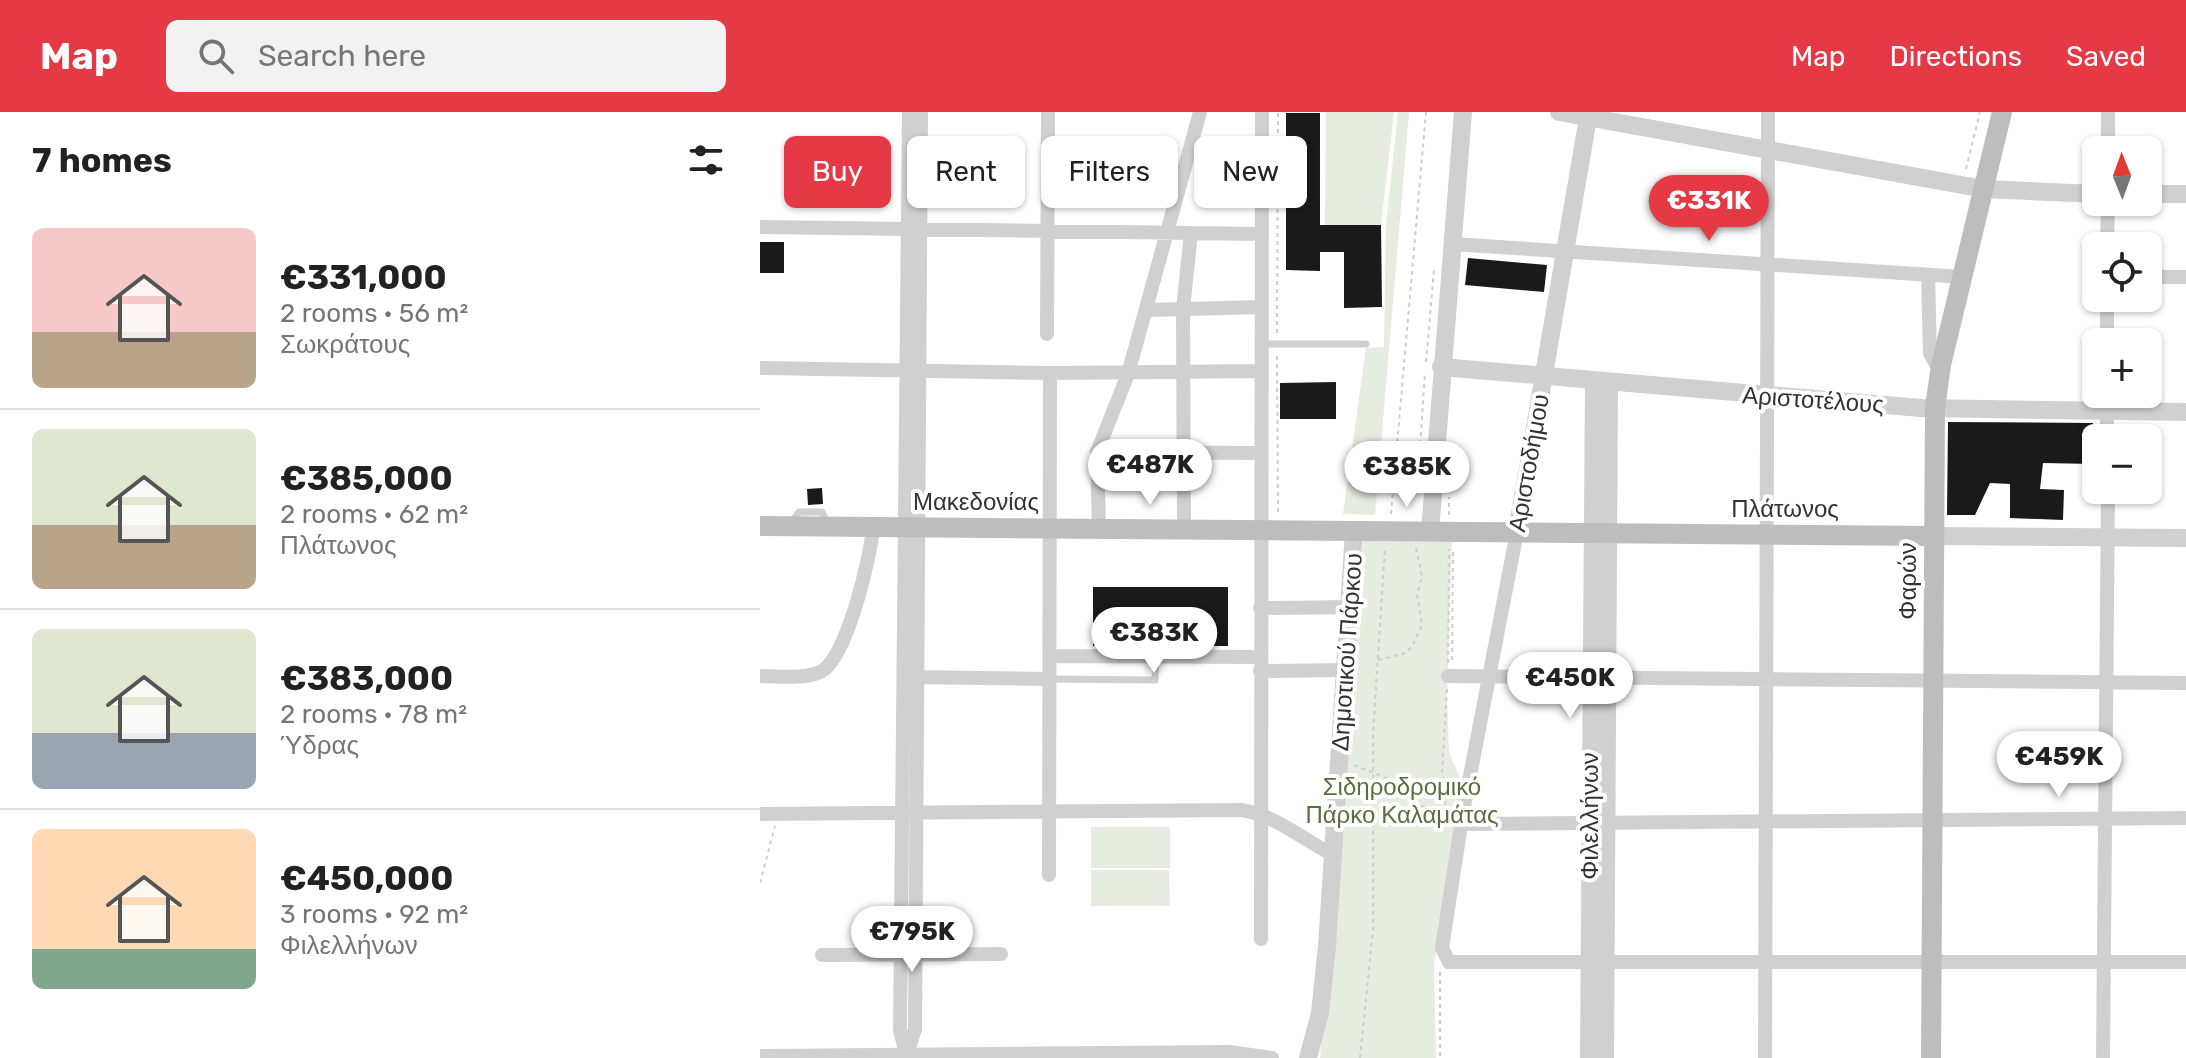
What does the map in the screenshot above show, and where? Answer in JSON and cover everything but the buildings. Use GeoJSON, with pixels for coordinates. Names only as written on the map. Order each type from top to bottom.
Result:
{"type":"FeatureCollection","features":[{"type":"Feature","properties":{"kind":"main road","name":"Φαρών"},"geometry":{"type":"LineString","coordinates":[[1931,1058],[1935,408],[1940,372],[2002,112]]}},
{"type":"Feature","properties":{"kind":"main road","name":"Μακεδονίας"},"geometry":{"type":"LineString","coordinates":[[760,526],[1354,531],[1386,535]]}},
{"type":"Feature","properties":{"kind":"main road","name":"Πλάτωνος"},"geometry":{"type":"LineString","coordinates":[[1386,535],[1517,532],[1934,536]]}},
{"type":"Feature","properties":{"kind":"street"},"geometry":{"type":"LineString","coordinates":[[909,112],[914,227]]}},
{"type":"Feature","properties":{"kind":"street"},"geometry":{"type":"LineString","coordinates":[[907,1056],[915,1029],[908,955],[909,676],[914,227],[921,112]]}},
{"type":"Feature","properties":{"kind":"street"},"geometry":{"type":"LineString","coordinates":[[1047,334],[1048,112]]}},
{"type":"Feature","properties":{"kind":"street"},"geometry":{"type":"LineString","coordinates":[[1099,529],[1097,452],[1128,374],[1200,112]]}},
{"type":"Feature","properties":{"kind":"street"},"geometry":{"type":"LineString","coordinates":[[1261,939],[1262,371],[1269,344],[1262,307],[1262,112]]}},
{"type":"Feature","properties":{"kind":"street"},"geometry":{"type":"LineString","coordinates":[[1423,532],[1463,112]]}},
{"type":"Feature","properties":{"kind":"street"},"geometry":{"type":"LineString","coordinates":[[1559,112],[1588,114],[1768,151],[1984,189],[2082,193]]}},
{"type":"Feature","properties":{"kind":"street"},"geometry":{"type":"LineString","coordinates":[[1765,1058],[1768,112]]}},
{"type":"Feature","properties":{"kind":"street"},"geometry":{"type":"LineString","coordinates":[[2108,112],[2108,136]]}},
{"type":"Feature","properties":{"kind":"street","name":"Αριστοδήμου"},"geometry":{"type":"LineString","coordinates":[[1444,956],[1462,818],[1517,532],[1588,114]]}},
{"type":"Feature","properties":{"kind":"street"},"geometry":{"type":"LineString","coordinates":[[2162,194],[2186,194]]}},
{"type":"Feature","properties":{"kind":"street"},"geometry":{"type":"LineString","coordinates":[[760,227],[1261,234]]}},
{"type":"Feature","properties":{"kind":"street"},"geometry":{"type":"LineString","coordinates":[[1184,530],[1183,309],[1191,233]]}},
{"type":"Feature","properties":{"kind":"street"},"geometry":{"type":"LineString","coordinates":[[1452,244],[1963,277]]}},
{"type":"Feature","properties":{"kind":"street"},"geometry":{"type":"LineString","coordinates":[[1928,275],[1930,353],[1940,372]]}},
{"type":"Feature","properties":{"kind":"street"},"geometry":{"type":"LineString","coordinates":[[2162,277],[2186,277]]}},
{"type":"Feature","properties":{"kind":"street"},"geometry":{"type":"LineString","coordinates":[[1147,310],[1262,307]]}},
{"type":"Feature","properties":{"kind":"street","name":"Αριστοτέλους"},"geometry":{"type":"LineString","coordinates":[[1441,367],[1601,383],[1935,408],[2082,403]]}},
{"type":"Feature","properties":{"kind":"street"},"geometry":{"type":"LineString","coordinates":[[760,368],[1128,374],[1262,371]]}},
{"type":"Feature","properties":{"kind":"street"},"geometry":{"type":"LineString","coordinates":[[1049,875],[1050,373]]}},
{"type":"Feature","properties":{"kind":"street","name":"Φιλελλήνων"},"geometry":{"type":"LineString","coordinates":[[1589,1058],[1597,964],[1601,383]]}},
{"type":"Feature","properties":{"kind":"street","name":"Αριστοτέλους"},"geometry":{"type":"LineString","coordinates":[[2154,408],[2186,412]]}},
{"type":"Feature","properties":{"kind":"street"},"geometry":{"type":"LineString","coordinates":[[1097,452],[1261,453]]}},
{"type":"Feature","properties":{"kind":"street"},"geometry":{"type":"LineString","coordinates":[[2103,1058],[2108,504]]}},
{"type":"Feature","properties":{"kind":"street"},"geometry":{"type":"LineString","coordinates":[[760,676],[799,676],[822,671],[837,652],[870,561],[873,527]]}},
{"type":"Feature","properties":{"kind":"street","name":"Δημοτικού Πάρκου"},"geometry":{"type":"LineString","coordinates":[[1308,1058],[1320,1013],[1347,670],[1354,531]]}},
{"type":"Feature","properties":{"kind":"street","name":"Πλάτωνος"},"geometry":{"type":"LineString","coordinates":[[1934,536],[2186,538]]}},
{"type":"Feature","properties":{"kind":"street"},"geometry":{"type":"LineString","coordinates":[[1260,608],[1351,607]]}},
{"type":"Feature","properties":{"kind":"street"},"geometry":{"type":"LineString","coordinates":[[1049,656],[1156,656],[1347,670]]}},
{"type":"Feature","properties":{"kind":"street"},"geometry":{"type":"LineString","coordinates":[[1450,672],[1489,677],[1599,679],[2186,683]]}},
{"type":"Feature","properties":{"kind":"street"},"geometry":{"type":"LineString","coordinates":[[909,676],[1049,679]]}},
{"type":"Feature","properties":{"kind":"street"},"geometry":{"type":"LineString","coordinates":[[760,814],[1240,810],[1261,813],[1333,855]]}},
{"type":"Feature","properties":{"kind":"street"},"geometry":{"type":"LineString","coordinates":[[1462,818],[1598,822],[2186,818]]}},
{"type":"Feature","properties":{"kind":"street"},"geometry":{"type":"LineString","coordinates":[[822,955],[1001,954]]}},
{"type":"Feature","properties":{"kind":"street"},"geometry":{"type":"LineString","coordinates":[[1444,956],[1456,963],[2186,962]]}},
{"type":"Feature","properties":{"kind":"street","name":"Φιλελλήνων"},"geometry":{"type":"LineString","coordinates":[[1597,964],[1605,1058]]}},
{"type":"Feature","properties":{"kind":"street"},"geometry":{"type":"LineString","coordinates":[[760,1056],[1053,1056],[1230,1052],[1272,1058]]}},
{"type":"Feature","properties":{"kind":"lane"},"geometry":{"type":"LineString","coordinates":[[1269,344],[1366,344]]}},
{"type":"Feature","properties":{"kind":"lane"},"geometry":{"type":"LineString","coordinates":[[1049,679],[1155,680],[1156,656]]}},
{"type":"Feature","properties":{"kind":"path"},"geometry":{"type":"LineString","coordinates":[[1278,112],[1269,344],[1278,515]]}},
{"type":"Feature","properties":{"kind":"path"},"geometry":{"type":"LineString","coordinates":[[1360,1058],[1373,930],[1372,771],[1386,535],[1426,112]]}},
{"type":"Feature","properties":{"kind":"path"},"geometry":{"type":"LineString","coordinates":[[1964,174],[1980,112]]}},
{"type":"Feature","properties":{"kind":"path"},"geometry":{"type":"LineString","coordinates":[[1378,660],[1403,654],[1412,647],[1422,625],[1417,595],[1422,576],[1417,560],[1423,532]]}},
{"type":"Feature","properties":{"kind":"path"},"geometry":{"type":"LineString","coordinates":[[1450,672],[1454,540]]}},
{"type":"Feature","properties":{"kind":"path"},"geometry":{"type":"LineString","coordinates":[[1340,762],[1372,771],[1394,783],[1417,805],[1462,818]]}},
{"type":"Feature","properties":{"kind":"path"},"geometry":{"type":"LineString","coordinates":[[760,883],[776,813]]}},
{"type":"Feature","properties":{"kind":"path"},"geometry":{"type":"LineString","coordinates":[[1440,1058],[1439,974],[1444,956]]}},
{"type":"Feature","properties":{"kind":"green space"},"geometry":{"type":"Polygon","coordinates":[[[1326,112],[1394,112],[1381,225],[1325,225],[1326,112]]]}},
{"type":"Feature","properties":{"kind":"green space"},"geometry":{"type":"Polygon","coordinates":[[[1398,112],[1409,112],[1375,515],[1343,514],[1366,348],[1384,347],[1386,225],[1398,112]]]}},
{"type":"Feature","properties":{"kind":"green space","name":"Σιδηροδρομικό Πάρκο Καλαμάτας"},"geometry":{"type":"Polygon","coordinates":[[[1363,541],[1452,542],[1447,693],[1449,753],[1465,789],[1434,963],[1436,1058],[1320,1058],[1363,541]]]}},
{"type":"Feature","properties":{"kind":"green space"},"geometry":{"type":"Polygon","coordinates":[[[1091,827],[1170,827],[1170,868],[1091,868],[1091,827]]]}},
{"type":"Feature","properties":{"kind":"green space"},"geometry":{"type":"Polygon","coordinates":[[[1091,870],[1169,870],[1170,906],[1091,906],[1091,870]]]}}]}
